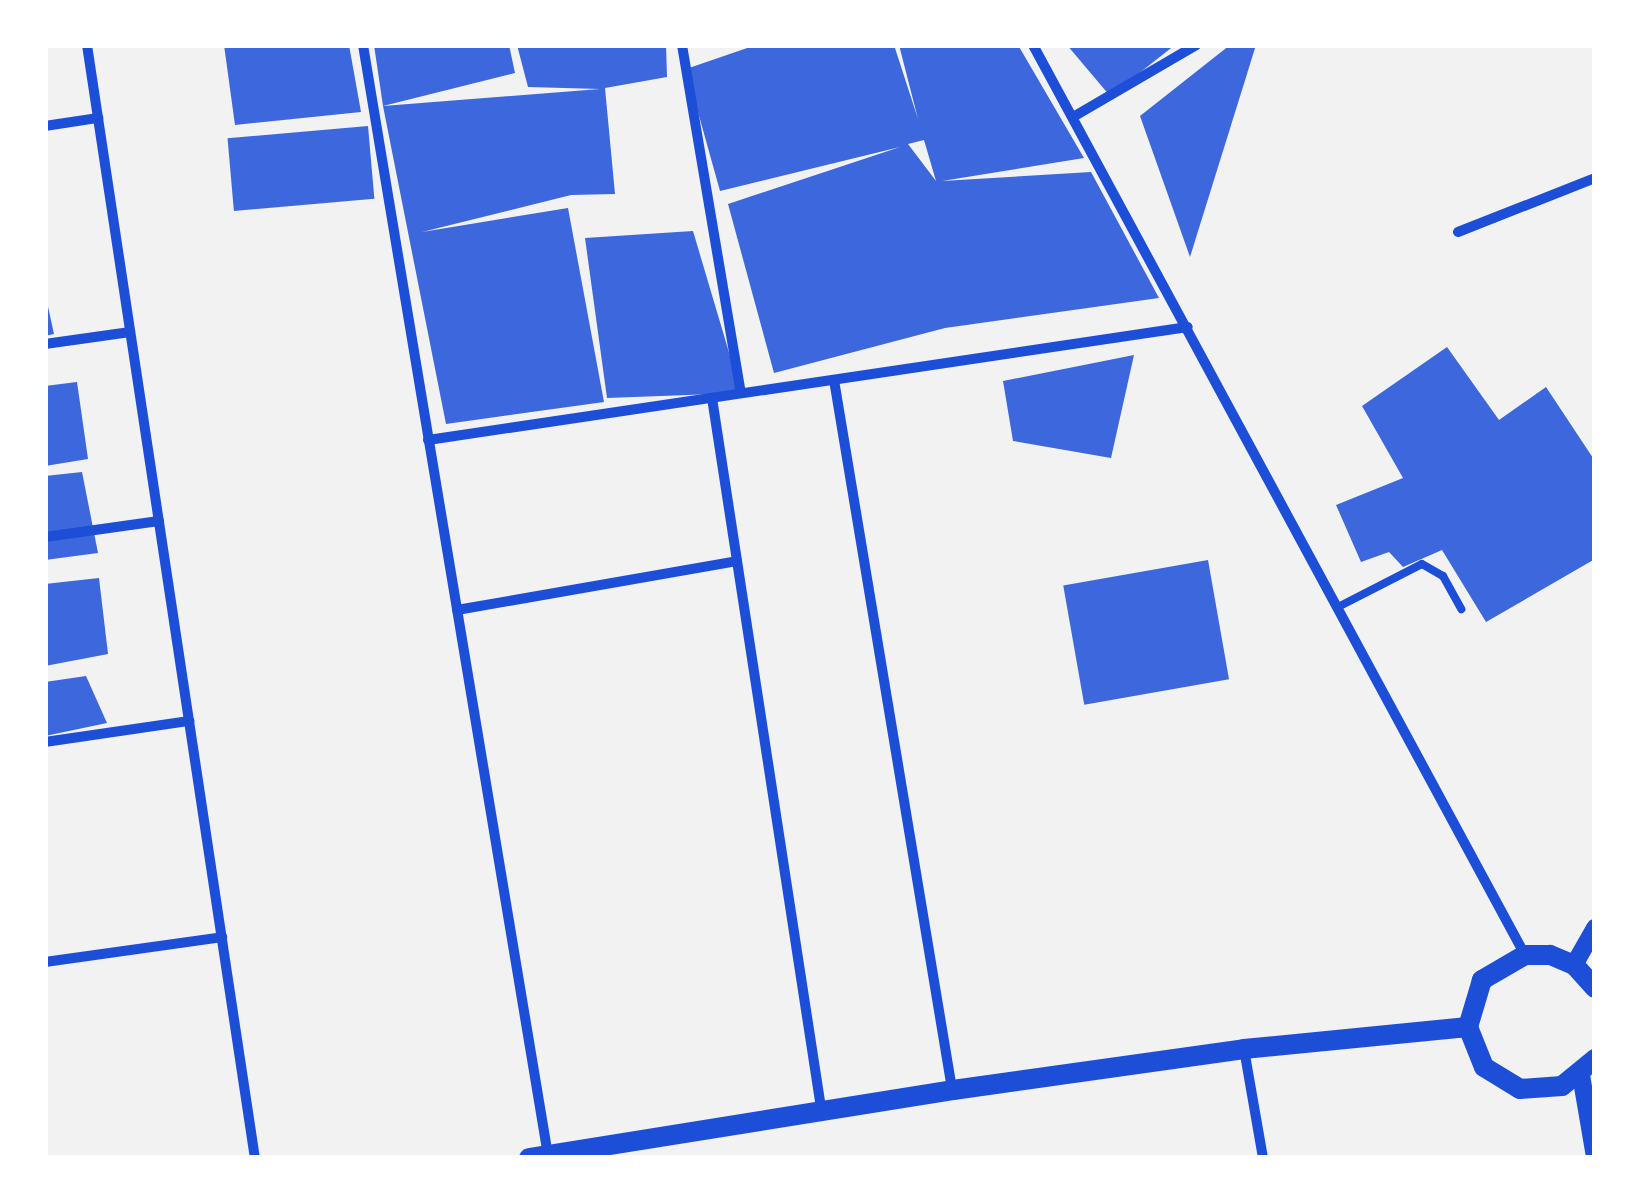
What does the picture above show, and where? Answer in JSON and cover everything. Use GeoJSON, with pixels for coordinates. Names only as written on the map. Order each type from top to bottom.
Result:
{"type":"FeatureCollection","features":[{"type":"Feature","properties":{"kind":"main road"},"geometry":{"type":"LineString","coordinates":[[1588,1067],[1542,1091],[1500,1081],[1472,1049],[1468,1028],[1482,980],[1525,954],[1550,955],[1574,965],[1595,988]]}},
{"type":"Feature","properties":{"kind":"main road"},"geometry":{"type":"LineString","coordinates":[[538,1156],[822,1114],[952,1090],[1244,1050],[1468,1028]]}},
{"type":"Feature","properties":{"kind":"street"},"geometry":{"type":"LineString","coordinates":[[87,45],[255,1158]]}},
{"type":"Feature","properties":{"kind":"street"},"geometry":{"type":"LineString","coordinates":[[363,45],[457,610],[538,1156]]}},
{"type":"Feature","properties":{"kind":"street"},"geometry":{"type":"LineString","coordinates":[[682,45],[741,393]]}},
{"type":"Feature","properties":{"kind":"street"},"geometry":{"type":"LineString","coordinates":[[1033,45],[1525,954]]}},
{"type":"Feature","properties":{"kind":"street"},"geometry":{"type":"LineString","coordinates":[[1073,118],[1196,45]]}},
{"type":"Feature","properties":{"kind":"street"},"geometry":{"type":"LineString","coordinates":[[45,126],[98,118]]}},
{"type":"Feature","properties":{"kind":"street"},"geometry":{"type":"LineString","coordinates":[[1458,232],[1595,178]]}},
{"type":"Feature","properties":{"kind":"street"},"geometry":{"type":"LineString","coordinates":[[428,440],[1188,328]]}},
{"type":"Feature","properties":{"kind":"street"},"geometry":{"type":"LineString","coordinates":[[45,344],[130,332]]}},
{"type":"Feature","properties":{"kind":"street"},"geometry":{"type":"LineString","coordinates":[[834,380],[952,1090]]}},
{"type":"Feature","properties":{"kind":"street"},"geometry":{"type":"LineString","coordinates":[[712,398],[822,1114]]}},
{"type":"Feature","properties":{"kind":"street"},"geometry":{"type":"LineString","coordinates":[[45,537],[159,521]]}},
{"type":"Feature","properties":{"kind":"street"},"geometry":{"type":"LineString","coordinates":[[457,610],[737,561]]}},
{"type":"Feature","properties":{"kind":"street"},"geometry":{"type":"LineString","coordinates":[[45,742],[190,721]]}},
{"type":"Feature","properties":{"kind":"street"},"geometry":{"type":"LineString","coordinates":[[1574,965],[1595,928]]}},
{"type":"Feature","properties":{"kind":"street"},"geometry":{"type":"LineString","coordinates":[[45,962],[222,936]]}},
{"type":"Feature","properties":{"kind":"street"},"geometry":{"type":"LineString","coordinates":[[1244,1050],[1263,1158]]}},
{"type":"Feature","properties":{"kind":"street"},"geometry":{"type":"LineString","coordinates":[[1588,1067],[1595,1156]]}},
{"type":"Feature","properties":{"kind":"lane"},"geometry":{"type":"LineString","coordinates":[[1338,607],[1422,564],[1443,576],[1461,609]]}},
{"type":"Feature","properties":{"kind":"building"},"geometry":{"type":"Polygon","coordinates":[[[224,45],[349,45],[361,112],[235,125],[224,45]]]}},
{"type":"Feature","properties":{"kind":"building"},"geometry":{"type":"Polygon","coordinates":[[[374,45],[509,45],[515,73],[383,106],[374,45]]]}},
{"type":"Feature","properties":{"kind":"building"},"geometry":{"type":"Polygon","coordinates":[[[517,45],[666,45],[667,77],[605,88],[615,194],[571,195],[422,232],[568,208],[604,402],[446,424],[383,106],[600,89],[528,87],[517,45]]]}},
{"type":"Feature","properties":{"kind":"building"},"geometry":{"type":"Polygon","coordinates":[[[756,45],[894,45],[918,119],[899,45],[1018,45],[1084,158],[942,181],[1091,172],[1159,298],[945,328],[774,373],[728,204],[900,147],[720,191],[686,69],[756,45]],[[924,140],[908,144],[936,181],[924,140]]]}},
{"type":"Feature","properties":{"kind":"building"},"geometry":{"type":"Polygon","coordinates":[[[1067,45],[1175,45],[1110,96],[1067,45]]]}},
{"type":"Feature","properties":{"kind":"building"},"geometry":{"type":"Polygon","coordinates":[[[1230,45],[1256,45],[1190,257],[1140,116],[1230,45]]]}},
{"type":"Feature","properties":{"kind":"building"},"geometry":{"type":"Polygon","coordinates":[[[368,126],[374,199],[234,211],[228,138],[368,126]]]}},
{"type":"Feature","properties":{"kind":"building"},"geometry":{"type":"Polygon","coordinates":[[[693,231],[741,393],[607,398],[585,238],[693,231]]]}},
{"type":"Feature","properties":{"kind":"building"},"geometry":{"type":"Polygon","coordinates":[[[45,293],[54,334],[45,336],[45,293]]]}},
{"type":"Feature","properties":{"kind":"building"},"geometry":{"type":"Polygon","coordinates":[[[1447,347],[1499,420],[1546,387],[1595,461],[1595,559],[1486,622],[1442,550],[1403,567],[1389,552],[1361,562],[1336,505],[1403,478],[1362,406],[1447,347]]]}},
{"type":"Feature","properties":{"kind":"building"},"geometry":{"type":"Polygon","coordinates":[[[1134,355],[1111,458],[1013,441],[1003,381],[1134,355]]]}},
{"type":"Feature","properties":{"kind":"building"},"geometry":{"type":"Polygon","coordinates":[[[77,382],[88,459],[45,466],[45,386],[77,382]]]}},
{"type":"Feature","properties":{"kind":"building"},"geometry":{"type":"Polygon","coordinates":[[[82,472],[98,553],[45,560],[45,476],[82,472]]]}},
{"type":"Feature","properties":{"kind":"building"},"geometry":{"type":"Polygon","coordinates":[[[1208,560],[1229,679],[1084,705],[1063,586],[1208,560]]]}},
{"type":"Feature","properties":{"kind":"building"},"geometry":{"type":"Polygon","coordinates":[[[99,578],[108,654],[45,666],[45,584],[99,578]]]}},
{"type":"Feature","properties":{"kind":"building"},"geometry":{"type":"Polygon","coordinates":[[[86,676],[107,723],[45,736],[45,682],[86,676]]]}}]}
